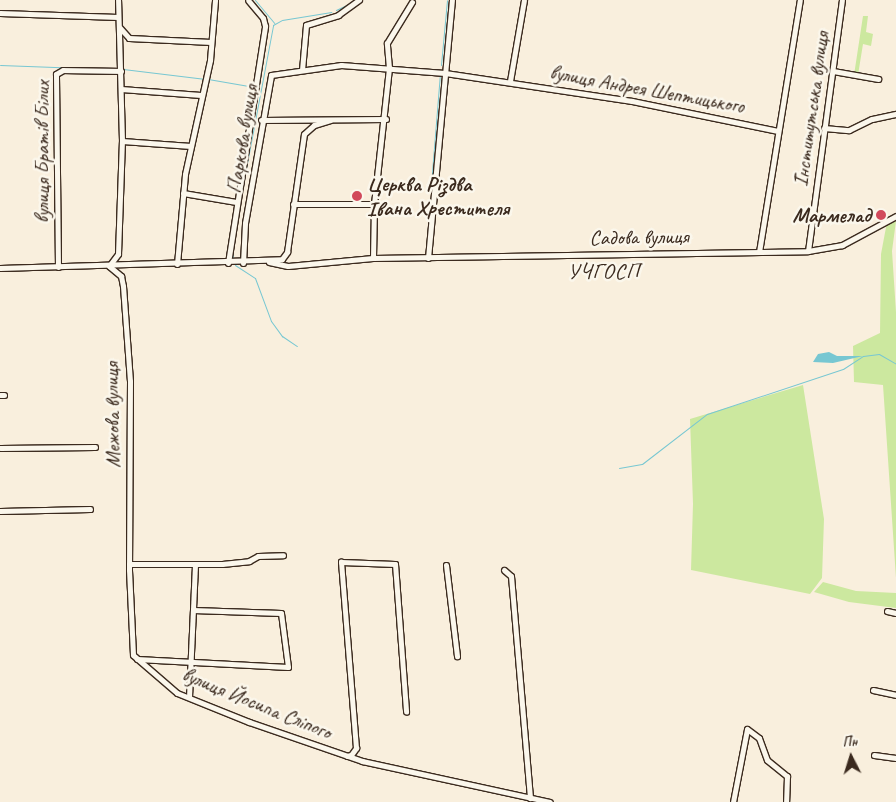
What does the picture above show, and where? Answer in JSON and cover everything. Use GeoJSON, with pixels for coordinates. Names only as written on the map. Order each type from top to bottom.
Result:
{"type":"FeatureCollection","features":[{"type":"Feature","properties":{"kind":"street"},"geometry":{"type":"LineString","coordinates":[[109,266],[118,254],[122,141],[118,0]]}},
{"type":"Feature","properties":{"kind":"street"},"geometry":{"type":"LineString","coordinates":[[177,264],[183,192],[201,95],[206,79],[215,0]]}},
{"type":"Feature","properties":{"kind":"street"},"geometry":{"type":"LineString","coordinates":[[228,263],[236,202],[265,26],[264,18],[248,0]]}},
{"type":"Feature","properties":{"kind":"street"},"geometry":{"type":"LineString","coordinates":[[302,70],[306,25],[338,15],[359,0]]}},
{"type":"Feature","properties":{"kind":"street"},"geometry":{"type":"LineString","coordinates":[[428,258],[452,0]]}},
{"type":"Feature","properties":{"kind":"street"},"geometry":{"type":"LineString","coordinates":[[510,81],[524,0]]}},
{"type":"Feature","properties":{"kind":"street"},"geometry":{"type":"LineString","coordinates":[[759,252],[800,0]]}},
{"type":"Feature","properties":{"kind":"street","name":"Інститутська вулиця"},"geometry":{"type":"LineString","coordinates":[[808,251],[842,0]]}},
{"type":"Feature","properties":{"kind":"street"},"geometry":{"type":"LineString","coordinates":[[373,258],[374,204],[386,119],[389,68],[387,43],[412,2]]}},
{"type":"Feature","properties":{"kind":"street"},"geometry":{"type":"LineString","coordinates":[[0,13],[118,17]]}},
{"type":"Feature","properties":{"kind":"street"},"geometry":{"type":"LineString","coordinates":[[118,24],[129,38],[211,42]]}},
{"type":"Feature","properties":{"kind":"street","name":"Паркова вулиця"},"geometry":{"type":"LineString","coordinates":[[243,263],[245,222],[269,76],[341,66],[444,73]]}},
{"type":"Feature","properties":{"kind":"street","name":"вулиця Братів Білих"},"geometry":{"type":"LineString","coordinates":[[58,267],[56,74],[63,70],[121,71]]}},
{"type":"Feature","properties":{"kind":"street"},"geometry":{"type":"LineString","coordinates":[[833,71],[878,79]]}},
{"type":"Feature","properties":{"kind":"street","name":"вулиця Андрея Шептицького"},"geometry":{"type":"LineString","coordinates":[[444,73],[510,81],[632,101],[778,131]]}},
{"type":"Feature","properties":{"kind":"street"},"geometry":{"type":"LineString","coordinates":[[121,90],[201,95]]}},
{"type":"Feature","properties":{"kind":"street"},"geometry":{"type":"LineString","coordinates":[[824,128],[849,130],[872,119],[896,114]]}},
{"type":"Feature","properties":{"kind":"street"},"geometry":{"type":"LineString","coordinates":[[261,120],[386,119]]}},
{"type":"Feature","properties":{"kind":"street"},"geometry":{"type":"LineString","coordinates":[[269,262],[282,259],[286,254],[304,134],[314,125],[330,120]]}},
{"type":"Feature","properties":{"kind":"street"},"geometry":{"type":"LineString","coordinates":[[122,141],[191,146]]}},
{"type":"Feature","properties":{"kind":"street"},"geometry":{"type":"LineString","coordinates":[[183,192],[236,202]]}},
{"type":"Feature","properties":{"kind":"street"},"geometry":{"type":"LineString","coordinates":[[293,204],[374,204]]}},
{"type":"Feature","properties":{"kind":"street","name":"Садова вулиця"},"geometry":{"type":"LineString","coordinates":[[0,268],[269,262],[288,266],[373,258],[808,251],[842,245],[896,216]]}},
{"type":"Feature","properties":{"kind":"street","name":"Межова вулиця"},"geometry":{"type":"LineString","coordinates":[[109,266],[121,276],[123,286],[130,381],[129,567]]}},
{"type":"Feature","properties":{"kind":"street"},"geometry":{"type":"LineString","coordinates":[[0,448],[95,447]]}},
{"type":"Feature","properties":{"kind":"street"},"geometry":{"type":"LineString","coordinates":[[0,511],[90,509]]}},
{"type":"Feature","properties":{"kind":"street"},"geometry":{"type":"LineString","coordinates":[[193,610],[281,613],[288,667],[137,660],[133,655],[129,567],[238,563],[258,556],[283,555]]}},
{"type":"Feature","properties":{"kind":"street"},"geometry":{"type":"LineString","coordinates":[[346,756],[351,755],[356,748],[339,568],[345,560],[395,564],[406,712]]}},
{"type":"Feature","properties":{"kind":"street"},"geometry":{"type":"LineString","coordinates":[[189,697],[195,564]]}},
{"type":"Feature","properties":{"kind":"street"},"geometry":{"type":"LineString","coordinates":[[446,565],[457,656]]}},
{"type":"Feature","properties":{"kind":"street"},"geometry":{"type":"LineString","coordinates":[[504,570],[512,576],[530,798]]}},
{"type":"Feature","properties":{"kind":"street"},"geometry":{"type":"LineString","coordinates":[[887,612],[896,613]]}},
{"type":"Feature","properties":{"kind":"street","name":"вулиця Йосипа Сліпого"},"geometry":{"type":"LineString","coordinates":[[137,660],[176,694],[189,697],[249,722],[346,756],[550,802]]}},
{"type":"Feature","properties":{"kind":"street"},"geometry":{"type":"LineString","coordinates":[[873,690],[896,696]]}},
{"type":"Feature","properties":{"kind":"street"},"geometry":{"type":"LineString","coordinates":[[733,802],[746,729],[759,738],[767,760],[787,776],[786,802]]}},
{"type":"Feature","properties":{"kind":"street"},"geometry":{"type":"LineString","coordinates":[[874,754],[896,758]]}},
{"type":"Feature","properties":{"kind":"green space"},"geometry":{"type":"Polygon","coordinates":[[[863,16],[868,16],[866,32],[873,34],[871,46],[863,44],[858,75],[854,75],[863,16]]]}},
{"type":"Feature","properties":{"kind":"green space"},"geometry":{"type":"Polygon","coordinates":[[[896,221],[892,251],[896,312],[896,578],[883,385],[854,382],[853,346],[880,333],[881,254],[887,222],[896,221]]]}},
{"type":"Feature","properties":{"kind":"green space"},"geometry":{"type":"Polygon","coordinates":[[[803,385],[824,519],[822,578],[810,594],[691,570],[693,504],[690,419],[803,385]]]}},
{"type":"Feature","properties":{"kind":"green space"},"geometry":{"type":"Polygon","coordinates":[[[823,582],[856,591],[896,593],[896,608],[849,602],[814,592],[823,582]]]}},
{"type":"Feature","properties":{"kind":"water"},"geometry":{"type":"Polygon","coordinates":[[[829,352],[837,356],[863,356],[833,363],[813,362],[818,354],[829,352]]]}},
{"type":"Feature","properties":{"kind":"waterway"},"geometry":{"type":"LineString","coordinates":[[255,0],[274,23]]}},
{"type":"Feature","properties":{"kind":"waterway"},"geometry":{"type":"LineString","coordinates":[[441,65],[447,0]]}},
{"type":"Feature","properties":{"kind":"waterway"},"geometry":{"type":"LineString","coordinates":[[336,10],[351,3]]}},
{"type":"Feature","properties":{"kind":"waterway"},"geometry":{"type":"LineString","coordinates":[[241,195],[273,25],[282,20],[331,12]]}},
{"type":"Feature","properties":{"kind":"waterway"},"geometry":{"type":"LineString","coordinates":[[0,65],[82,68]]}},
{"type":"Feature","properties":{"kind":"waterway"},"geometry":{"type":"LineString","coordinates":[[123,69],[205,79]]}},
{"type":"Feature","properties":{"kind":"waterway"},"geometry":{"type":"LineString","coordinates":[[431,185],[440,73]]}},
{"type":"Feature","properties":{"kind":"waterway"},"geometry":{"type":"LineString","coordinates":[[208,79],[254,87]]}},
{"type":"Feature","properties":{"kind":"waterway"},"geometry":{"type":"LineString","coordinates":[[232,251],[233,257]]}},
{"type":"Feature","properties":{"kind":"waterway"},"geometry":{"type":"LineString","coordinates":[[235,265],[255,278],[271,321],[282,336],[297,346]]}},
{"type":"Feature","properties":{"kind":"waterway"},"geometry":{"type":"LineString","coordinates":[[619,468],[642,464],[707,414],[843,369],[863,356],[879,354],[896,364]]}},
{"type":"Feature","properties":{"kind":"place","name":"Церква Різдва Івана Хрестителя"},"geometry":{"type":"Point","coordinates":[357,196]}},
{"type":"Feature","properties":{"kind":"place","name":"Мармелад"},"geometry":{"type":"Point","coordinates":[881,215]}},
{"type":"Feature","properties":{"kind":"district","name":"УЧГОСП"},"geometry":{"type":"Point","coordinates":[604,272]}}]}
